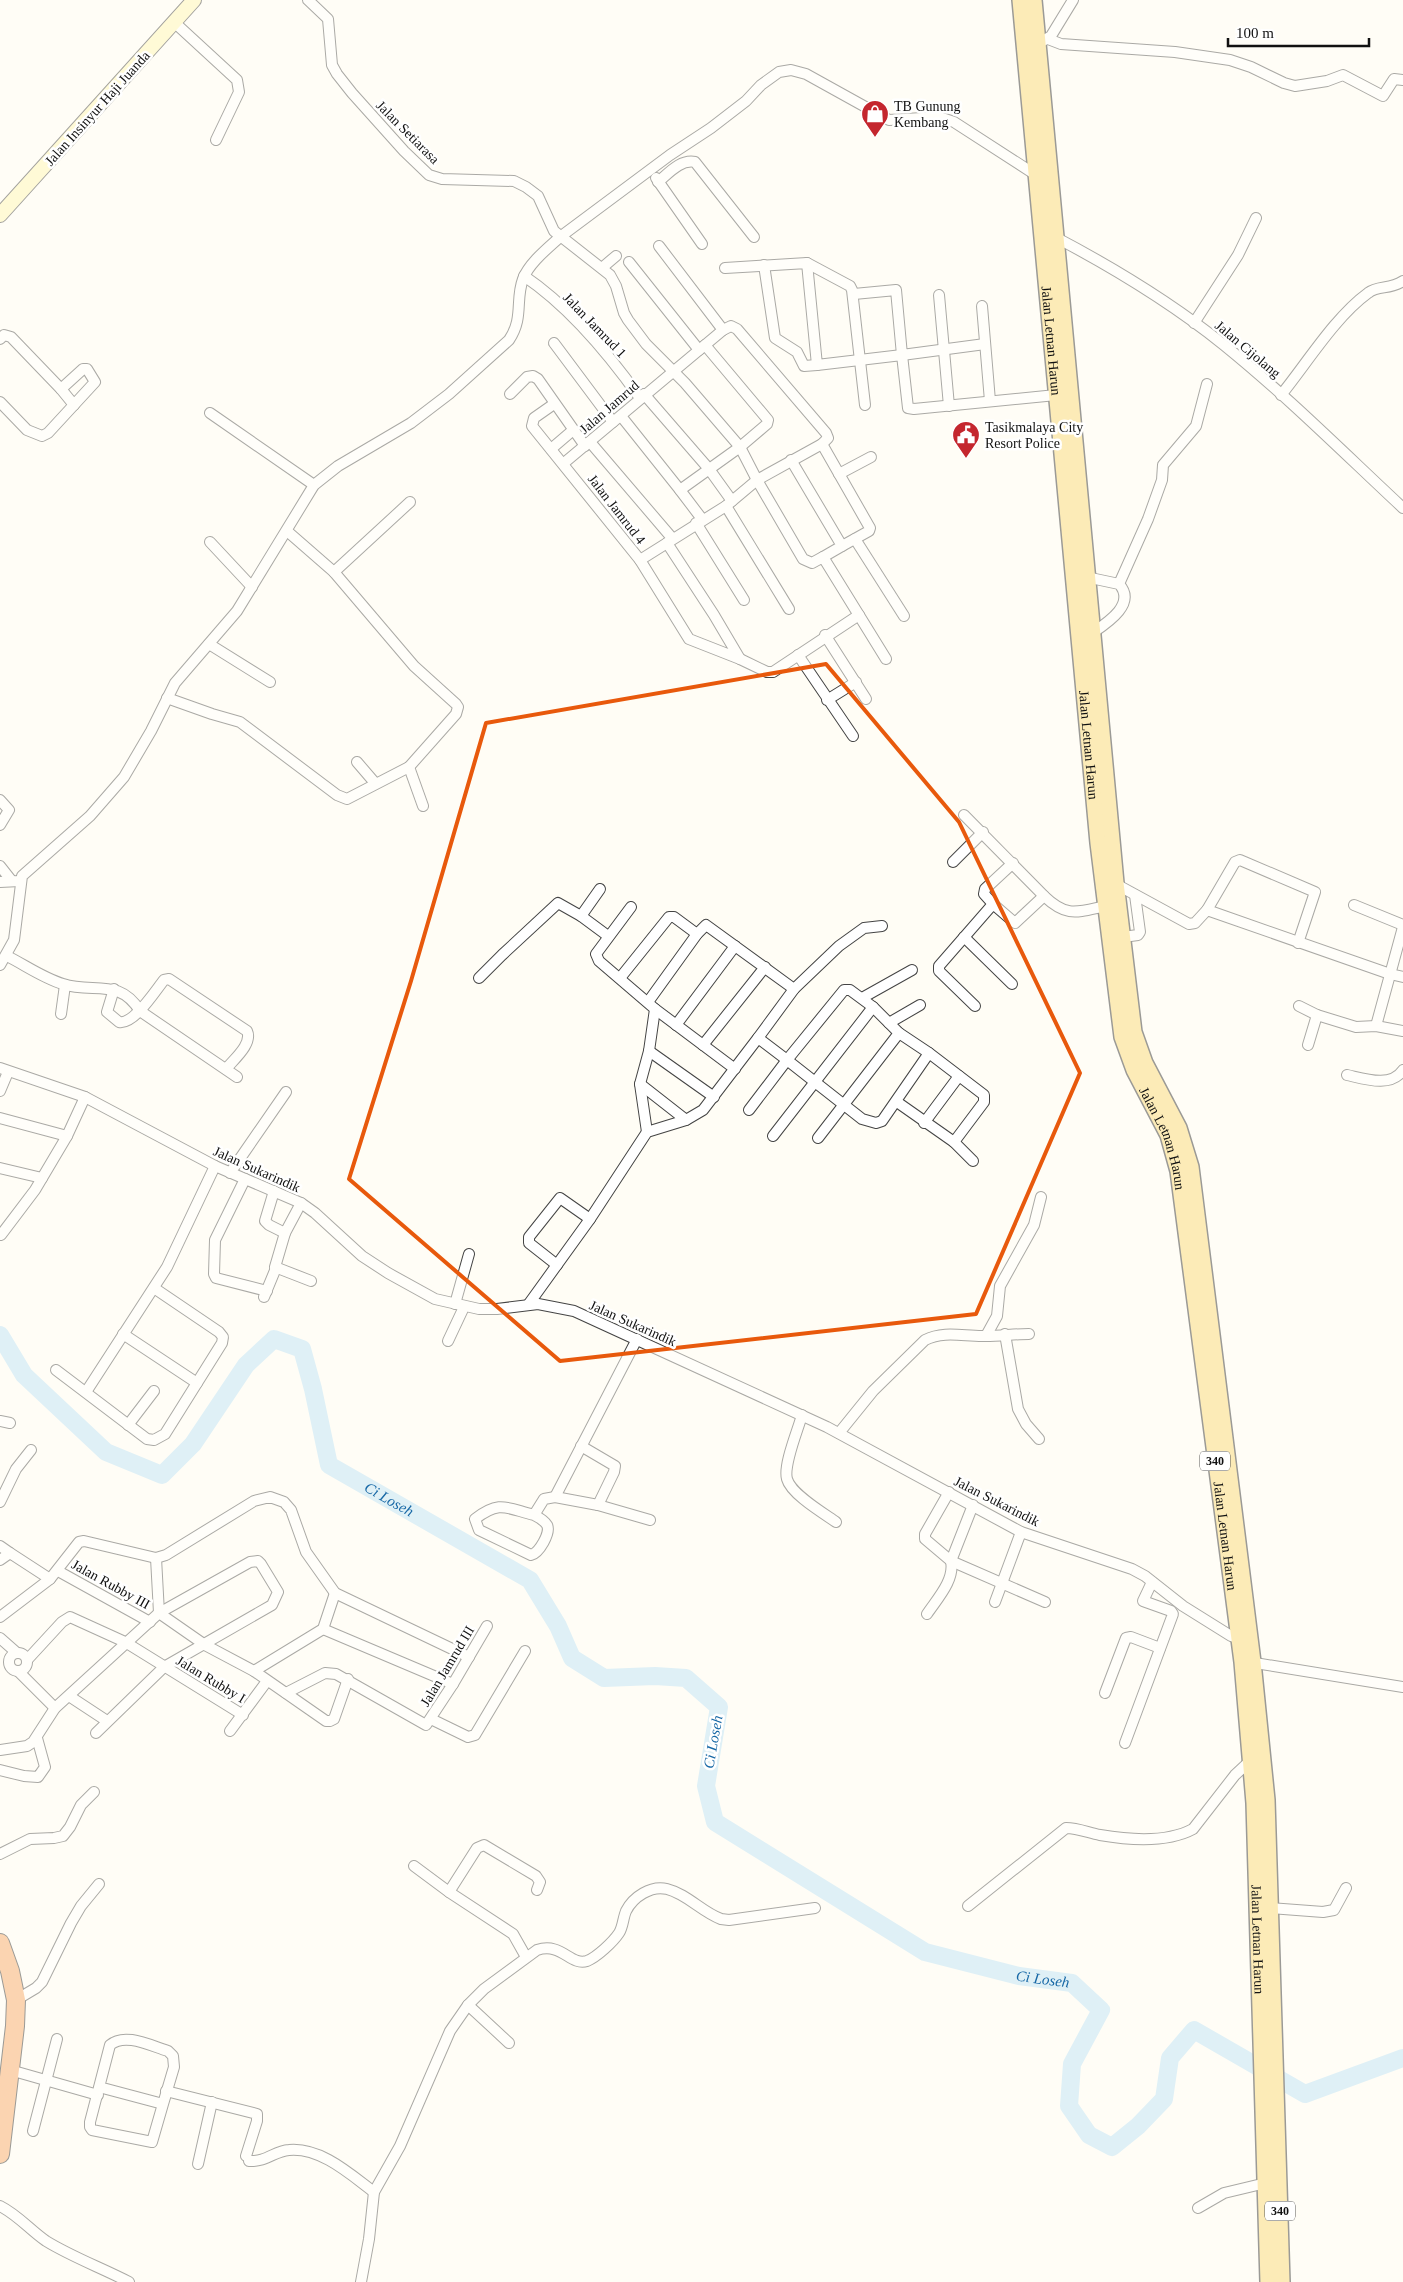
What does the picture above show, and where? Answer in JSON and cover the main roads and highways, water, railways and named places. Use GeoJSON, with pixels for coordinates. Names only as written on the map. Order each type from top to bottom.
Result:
{"type":"FeatureCollection","features":[{"type":"Feature","properties":{"kind":"highway"},"geometry":{"type":"LineString","coordinates":[[0,1943],[10,1971],[16,2000],[0,2154]]}},
{"type":"Feature","properties":{"kind":"main road","name":"Jalan Insinyur Haji Juanda"},"geometry":{"type":"LineString","coordinates":[[0,215],[194,0]]}},
{"type":"Feature","properties":{"kind":"main road","name":"Jalan Letnan Harun"},"geometry":{"type":"LineString","coordinates":[[1020,0],[1055,237],[1059,348],[1056,395],[1088,642],[1110,882],[1123,937],[1134,1032],[1145,1063],[1179,1128],[1191,1166],[1212,1392]]}},
{"type":"Feature","properties":{"kind":"main road","name":"Jalan Letnan Harun"},"geometry":{"type":"LineString","coordinates":[[1034,0],[1043,40],[1036,175],[1086,577],[1088,642]]}},
{"type":"Feature","properties":{"kind":"main road","name":"Jalan Letnan Harun"},"geometry":{"type":"LineString","coordinates":[[1110,882],[1106,906],[1122,1038],[1134,1070],[1168,1135],[1178,1171],[1212,1392],[1267,1800],[1270,1908],[1267,2053]]}},
{"type":"Feature","properties":{"kind":"main road","name":"Jalan Letnan Harun"},"geometry":{"type":"LineString","coordinates":[[1247,1662],[1250,1761],[1254,1803],[1271,2140],[1272,2182],[1268,2282]]}},
{"type":"Feature","properties":{"kind":"main road","name":"Jalan Letnan Harun"},"geometry":{"type":"LineString","coordinates":[[1272,2182],[1282,2282]]}},
{"type":"Feature","properties":{"kind":"waterway","name":"Ci Loseh"},"geometry":{"type":"LineString","coordinates":[[0,1335],[24,1375],[106,1452],[162,1475],[193,1444],[246,1365],[274,1339],[302,1349],[313,1389],[329,1465],[530,1580],[558,1626],[572,1658],[604,1678],[655,1676],[686,1678],[719,1707],[706,1786],[715,1822],[925,1952],[1019,1976],[1072,1983],[1101,2010],[1072,2064],[1069,2106],[1089,2135],[1112,2147],[1138,2126],[1164,2099],[1170,2058],[1194,2030],[1305,2094],[1403,2058]]}},
{"type":"Feature","properties":{"kind":"place","name":"TB Gunung Kembang"},"geometry":{"type":"Point","coordinates":[875,138]}},
{"type":"Feature","properties":{"kind":"place","name":"Tasikmalaya City Resort Police"},"geometry":{"type":"Point","coordinates":[966,459]}}]}
